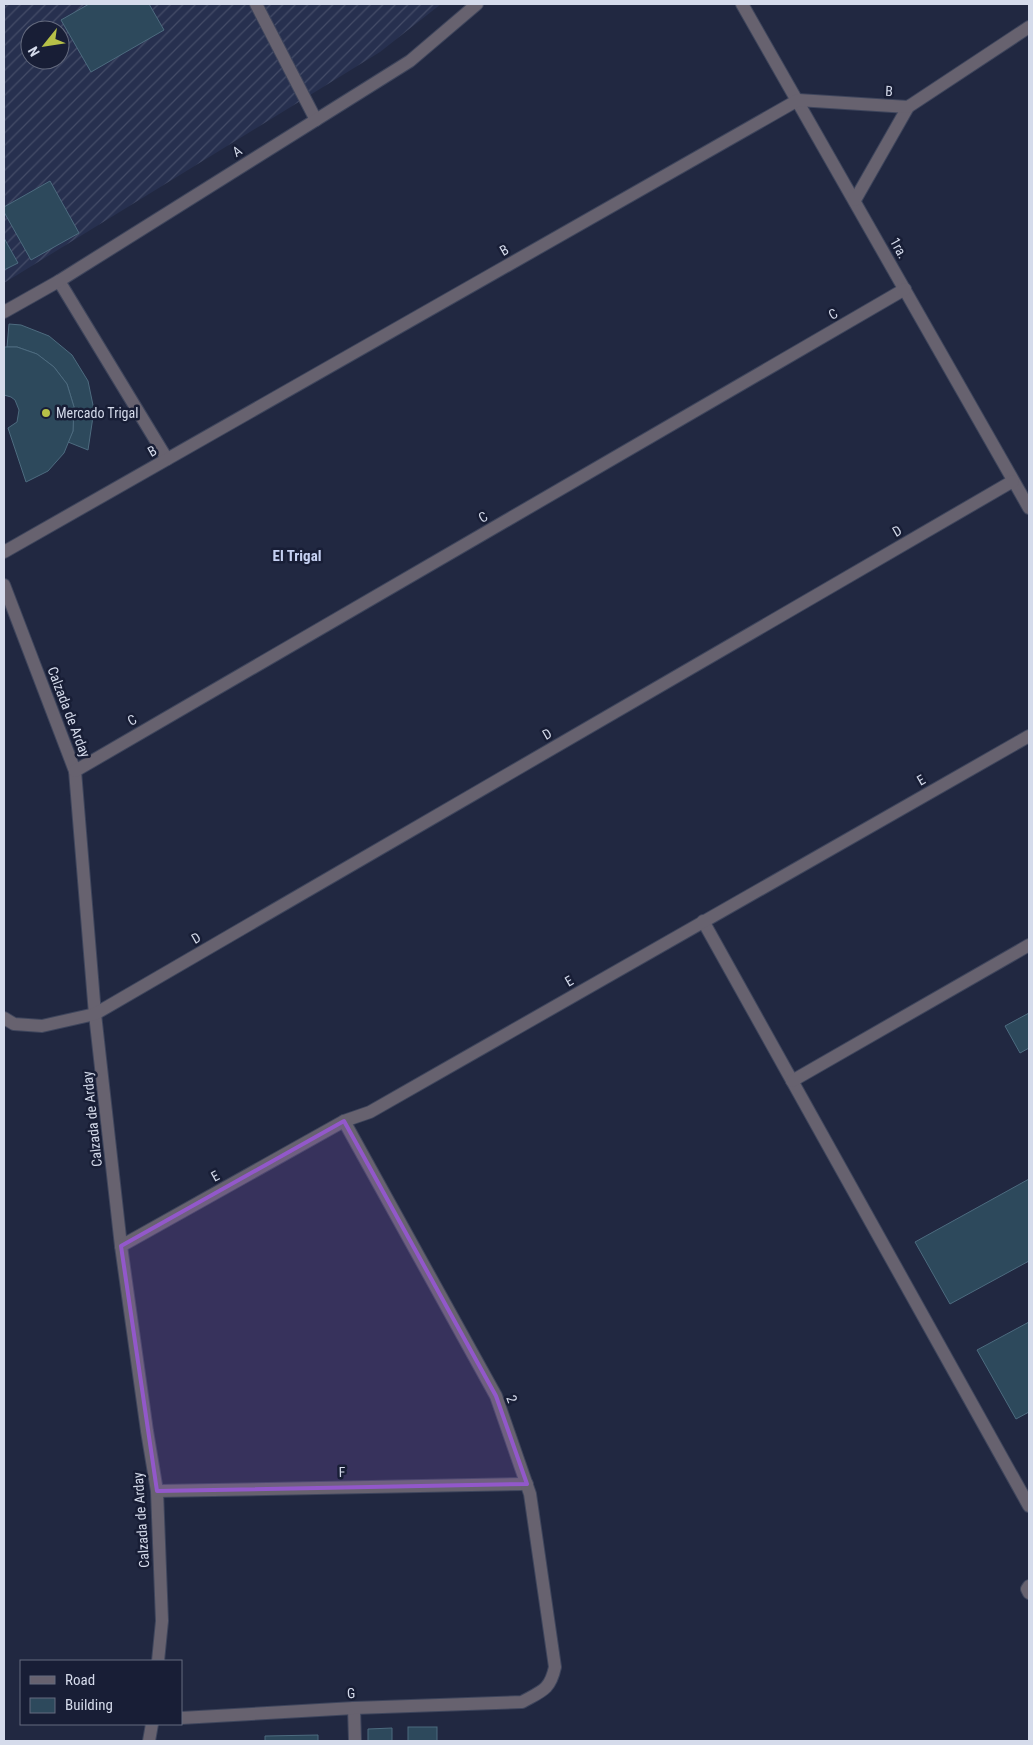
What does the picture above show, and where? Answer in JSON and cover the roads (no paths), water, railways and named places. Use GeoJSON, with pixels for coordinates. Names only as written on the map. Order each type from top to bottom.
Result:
{"type":"FeatureCollection","features":[{"type":"Feature","properties":{"kind":"street"},"geometry":{"type":"LineString","coordinates":[[256,4],[316,120]]}},
{"type":"Feature","properties":{"kind":"street","name":"A"},"geometry":{"type":"LineString","coordinates":[[4,312],[59,280],[410,61],[477,4]]}},
{"type":"Feature","properties":{"kind":"street","name":"1ra."},"geometry":{"type":"LineString","coordinates":[[742,4],[1029,508]]}},
{"type":"Feature","properties":{"kind":"street","name":"B"},"geometry":{"type":"LineString","coordinates":[[4,552],[798,100],[908,107],[1029,27]]}},
{"type":"Feature","properties":{"kind":"street"},"geometry":{"type":"LineString","coordinates":[[855,200],[908,107]]}},
{"type":"Feature","properties":{"kind":"street"},"geometry":{"type":"LineString","coordinates":[[59,280],[167,459]]}},
{"type":"Feature","properties":{"kind":"street","name":"C"},"geometry":{"type":"LineString","coordinates":[[75,771],[905,289]]}},
{"type":"Feature","properties":{"kind":"street","name":"D"},"geometry":{"type":"LineString","coordinates":[[4,1018],[14,1024],[42,1026],[95,1014],[1013,481]]}},
{"type":"Feature","properties":{"kind":"street","name":"Calzada de Arday"},"geometry":{"type":"LineString","coordinates":[[4,585],[75,771],[95,1014],[121,1246],[157,1491],[162,1621],[158,1660]]}},
{"type":"Feature","properties":{"kind":"street","name":"E"},"geometry":{"type":"LineString","coordinates":[[121,1246],[344,1121],[370,1112],[1029,736]]}},
{"type":"Feature","properties":{"kind":"street"},"geometry":{"type":"LineString","coordinates":[[703,921],[1029,1506]]}},
{"type":"Feature","properties":{"kind":"street"},"geometry":{"type":"LineString","coordinates":[[792,1081],[1029,945]]}},
{"type":"Feature","properties":{"kind":"street","name":"2"},"geometry":{"type":"LineString","coordinates":[[344,1121],[496,1396],[527,1484],[555,1667],[552,1681],[543,1691],[522,1702]]}},
{"type":"Feature","properties":{"kind":"street","name":"F"},"geometry":{"type":"LineString","coordinates":[[157,1491],[527,1484]]}},
{"type":"Feature","properties":{"kind":"street"},"geometry":{"type":"LineString","coordinates":[[1029,1586],[1027,1589],[1029,1593]]}},
{"type":"Feature","properties":{"kind":"street","name":"G"},"geometry":{"type":"LineString","coordinates":[[182,1718],[354,1708],[522,1702]]}},
{"type":"Feature","properties":{"kind":"street"},"geometry":{"type":"LineString","coordinates":[[354,1708],[355,1741]]}},
{"type":"Feature","properties":{"kind":"street"},"geometry":{"type":"LineString","coordinates":[[149,1741],[152,1725]]}},
{"type":"Feature","properties":{"kind":"place","name":"Mercado Trigal"},"geometry":{"type":"Point","coordinates":[46,413]}},
{"type":"Feature","properties":{"kind":"district","name":"El Trigal"},"geometry":{"type":"Point","coordinates":[297,556]}}]}
